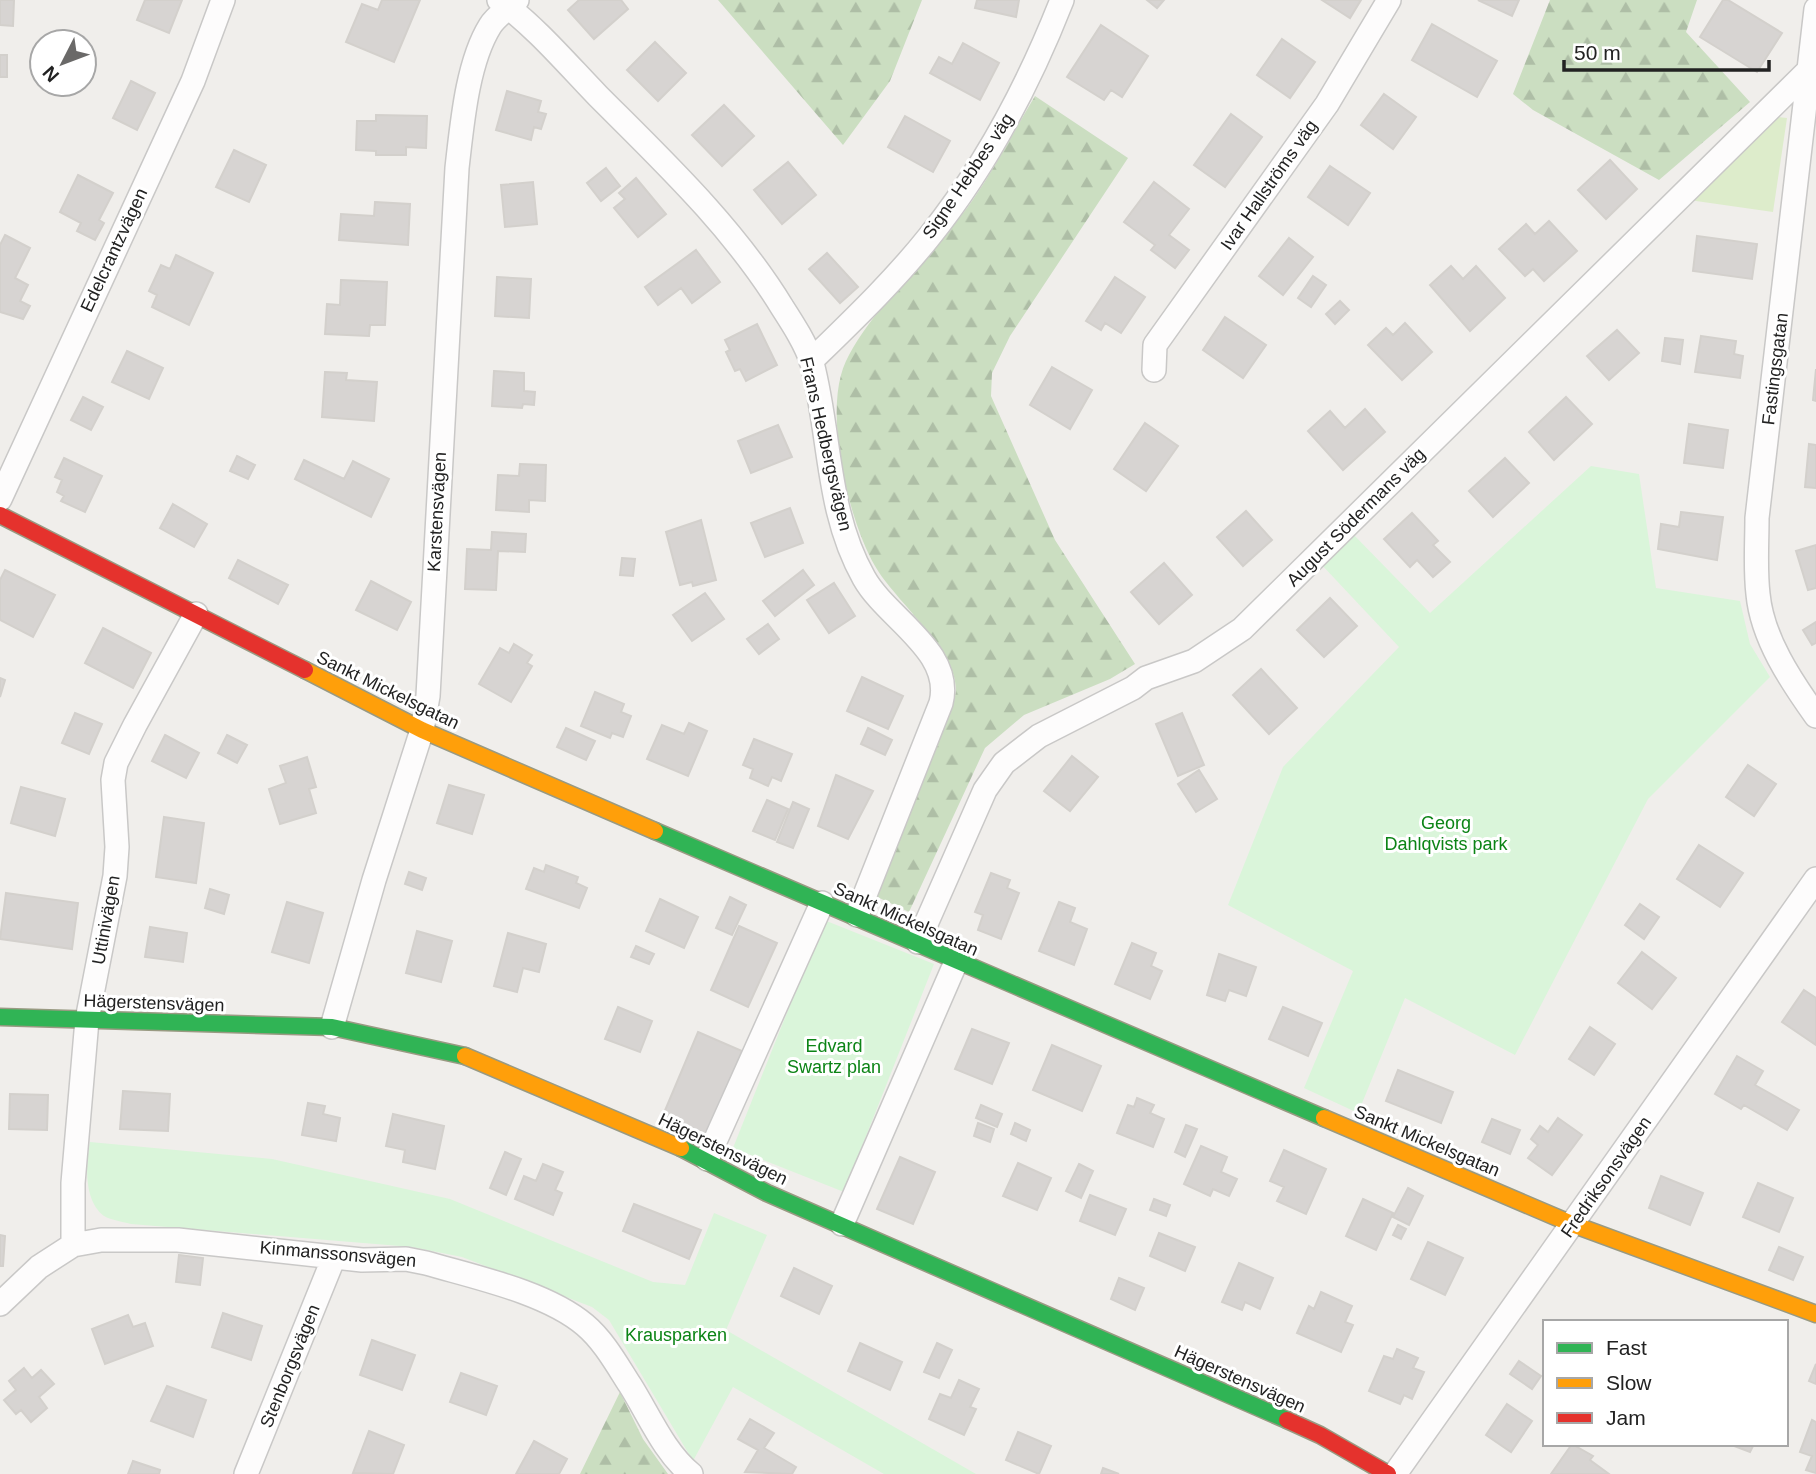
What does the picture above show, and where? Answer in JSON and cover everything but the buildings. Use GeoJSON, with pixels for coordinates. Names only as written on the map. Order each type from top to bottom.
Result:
{"type":"FeatureCollection","features":[{"type":"Feature","properties":{"kind":"street","name":"Edelcrantzvägen"},"geometry":{"type":"LineString","coordinates":[[0,499],[193,81],[223,0]]}},
{"type":"Feature","properties":{"kind":"street","name":"Signe Hebbes väg"},"geometry":{"type":"LineString","coordinates":[[811,361],[884,287],[948,212],[1021,95],[1062,0]]}},
{"type":"Feature","properties":{"kind":"street","name":"Ivar Hallströms väg"},"geometry":{"type":"LineString","coordinates":[[1154,370],[1155,345],[1327,104],[1389,0]]}},
{"type":"Feature","properties":{"kind":"street","name":"Frans Hedbergsvägen"},"geometry":{"type":"LineString","coordinates":[[509,3],[715,217],[774,294],[811,361],[830,480],[852,552],[865,580],[939,666],[945,686],[857,915]]}},
{"type":"Feature","properties":{"kind":"street","name":"Karstensvägen"},"geometry":{"type":"LineString","coordinates":[[332,1027],[374,880],[422,730],[428,696],[457,168],[464,114],[481,44],[492,23],[509,3]]}},
{"type":"Feature","properties":{"kind":"street","name":"Fastingsgatan"},"geometry":{"type":"LineString","coordinates":[[1816,9],[1785,297],[1757,518],[1758,597],[1769,636],[1787,672],[1816,716]]}},
{"type":"Feature","properties":{"kind":"street","name":"August Södermans väg"},"geometry":{"type":"LineString","coordinates":[[918,942],[985,790],[1004,763],[1039,736],[1133,688],[1146,678],[1194,661],[1242,629],[1808,71]]}},
{"type":"Feature","properties":{"kind":"street","name":"Sankt Mickelsgatan"},"geometry":{"type":"LineString","coordinates":[[0,515],[422,730],[822,903],[857,915],[956,962],[1572,1224],[1816,1314]]}},
{"type":"Feature","properties":{"kind":"street","name":"Uttinivägen"},"geometry":{"type":"LineString","coordinates":[[73,1245],[73,1183],[87,1020],[115,876],[117,848],[111,794],[116,763],[196,614]]}},
{"type":"Feature","properties":{"kind":"street","name":"Fredriksonsvägen"},"geometry":{"type":"LineString","coordinates":[[1395,1474],[1816,879]]}},
{"type":"Feature","properties":{"kind":"street"},"geometry":{"type":"LineString","coordinates":[[707,1158],[822,903]]}},
{"type":"Feature","properties":{"kind":"street"},"geometry":{"type":"LineString","coordinates":[[842,1224],[956,962]]}},
{"type":"Feature","properties":{"kind":"street","name":"Hägerstensvägen"},"geometry":{"type":"LineString","coordinates":[[0,1017],[332,1027],[454,1051],[707,1158],[767,1193],[1320,1435],[1388,1474]]}},
{"type":"Feature","properties":{"kind":"street","name":"Kinmanssonsvägen"},"geometry":{"type":"LineString","coordinates":[[0,1304],[39,1267],[73,1245],[101,1240],[178,1240],[334,1257],[425,1262],[511,1290],[569,1314],[587,1326],[602,1344],[669,1450],[691,1474]]}},
{"type":"Feature","properties":{"kind":"street","name":"Stenborgsvägen"},"geometry":{"type":"LineString","coordinates":[[246,1474],[334,1257]]}},
{"type":"Feature","properties":{"kind":"green space"},"geometry":{"type":"Polygon","coordinates":[[[718,0],[922,0],[890,81],[843,145],[718,0]]]}},
{"type":"Feature","properties":{"kind":"green space"},"geometry":{"type":"Polygon","coordinates":[[[1550,0],[1697,0],[1686,32],[1750,102],[1659,180],[1533,110],[1513,94],[1550,0]]]}},
{"type":"Feature","properties":{"kind":"green space"},"geometry":{"type":"Polygon","coordinates":[[[1035,96],[1128,158],[1010,336],[992,373],[991,396],[1055,540],[1135,664],[1110,679],[1024,715],[985,748],[909,912],[873,895],[951,710],[956,689],[953,674],[936,642],[884,580],[866,547],[843,473],[837,396],[849,355],[863,333],[972,201],[1035,96]]]}},
{"type":"Feature","properties":{"kind":"green space"},"geometry":{"type":"Polygon","coordinates":[[[1771,116],[1787,118],[1773,212],[1689,200],[1771,116]]]}},
{"type":"Feature","properties":{"kind":"green space","name":"Georg Dahlqvists park"},"geometry":{"type":"Polygon","coordinates":[[[1591,466],[1639,474],[1656,588],[1740,601],[1750,644],[1770,677],[1648,799],[1515,1055],[1405,998],[1358,1113],[1304,1088],[1353,971],[1228,905],[1283,767],[1399,647],[1320,563],[1352,533],[1430,613],[1591,466]]]}},
{"type":"Feature","properties":{"kind":"green space","name":"Edvard Swartz plan"},"geometry":{"type":"Polygon","coordinates":[[[824,920],[934,964],[844,1192],[733,1148],[824,920]]]}},
{"type":"Feature","properties":{"kind":"green space","name":"Krausparken"},"geometry":{"type":"Polygon","coordinates":[[[90,1142],[272,1159],[450,1199],[653,1282],[685,1285],[714,1213],[767,1235],[726,1330],[976,1474],[884,1474],[733,1387],[693,1461],[609,1320],[592,1307],[462,1257],[412,1247],[131,1224],[110,1219],[97,1209],[89,1191],[87,1170],[90,1142]]]}},
{"type":"Feature","properties":{"kind":"green space"},"geometry":{"type":"Polygon","coordinates":[[[620,1392],[643,1439],[668,1474],[580,1474],[620,1392]]]}},
{"type":"Feature","properties":{"kind":"traffic: fast"},"geometry":{"type":"LineString","coordinates":[[655,831],[1324,1118]]}},
{"type":"Feature","properties":{"kind":"traffic: fast"},"geometry":{"type":"LineString","coordinates":[[0,1017],[332,1027],[465,1056]]}},
{"type":"Feature","properties":{"kind":"traffic: fast"},"geometry":{"type":"LineString","coordinates":[[681,1148],[767,1193],[1287,1420]]}},
{"type":"Feature","properties":{"kind":"traffic: slow"},"geometry":{"type":"LineString","coordinates":[[305,670],[422,730],[655,831]]}},
{"type":"Feature","properties":{"kind":"traffic: slow"},"geometry":{"type":"LineString","coordinates":[[465,1056],[681,1148]]}},
{"type":"Feature","properties":{"kind":"traffic: slow"},"geometry":{"type":"LineString","coordinates":[[1324,1118],[1572,1224],[1816,1314]]}},
{"type":"Feature","properties":{"kind":"traffic: jam"},"geometry":{"type":"LineString","coordinates":[[0,515],[305,670]]}},
{"type":"Feature","properties":{"kind":"traffic: jam"},"geometry":{"type":"LineString","coordinates":[[1287,1420],[1320,1435],[1388,1474]]}}]}
